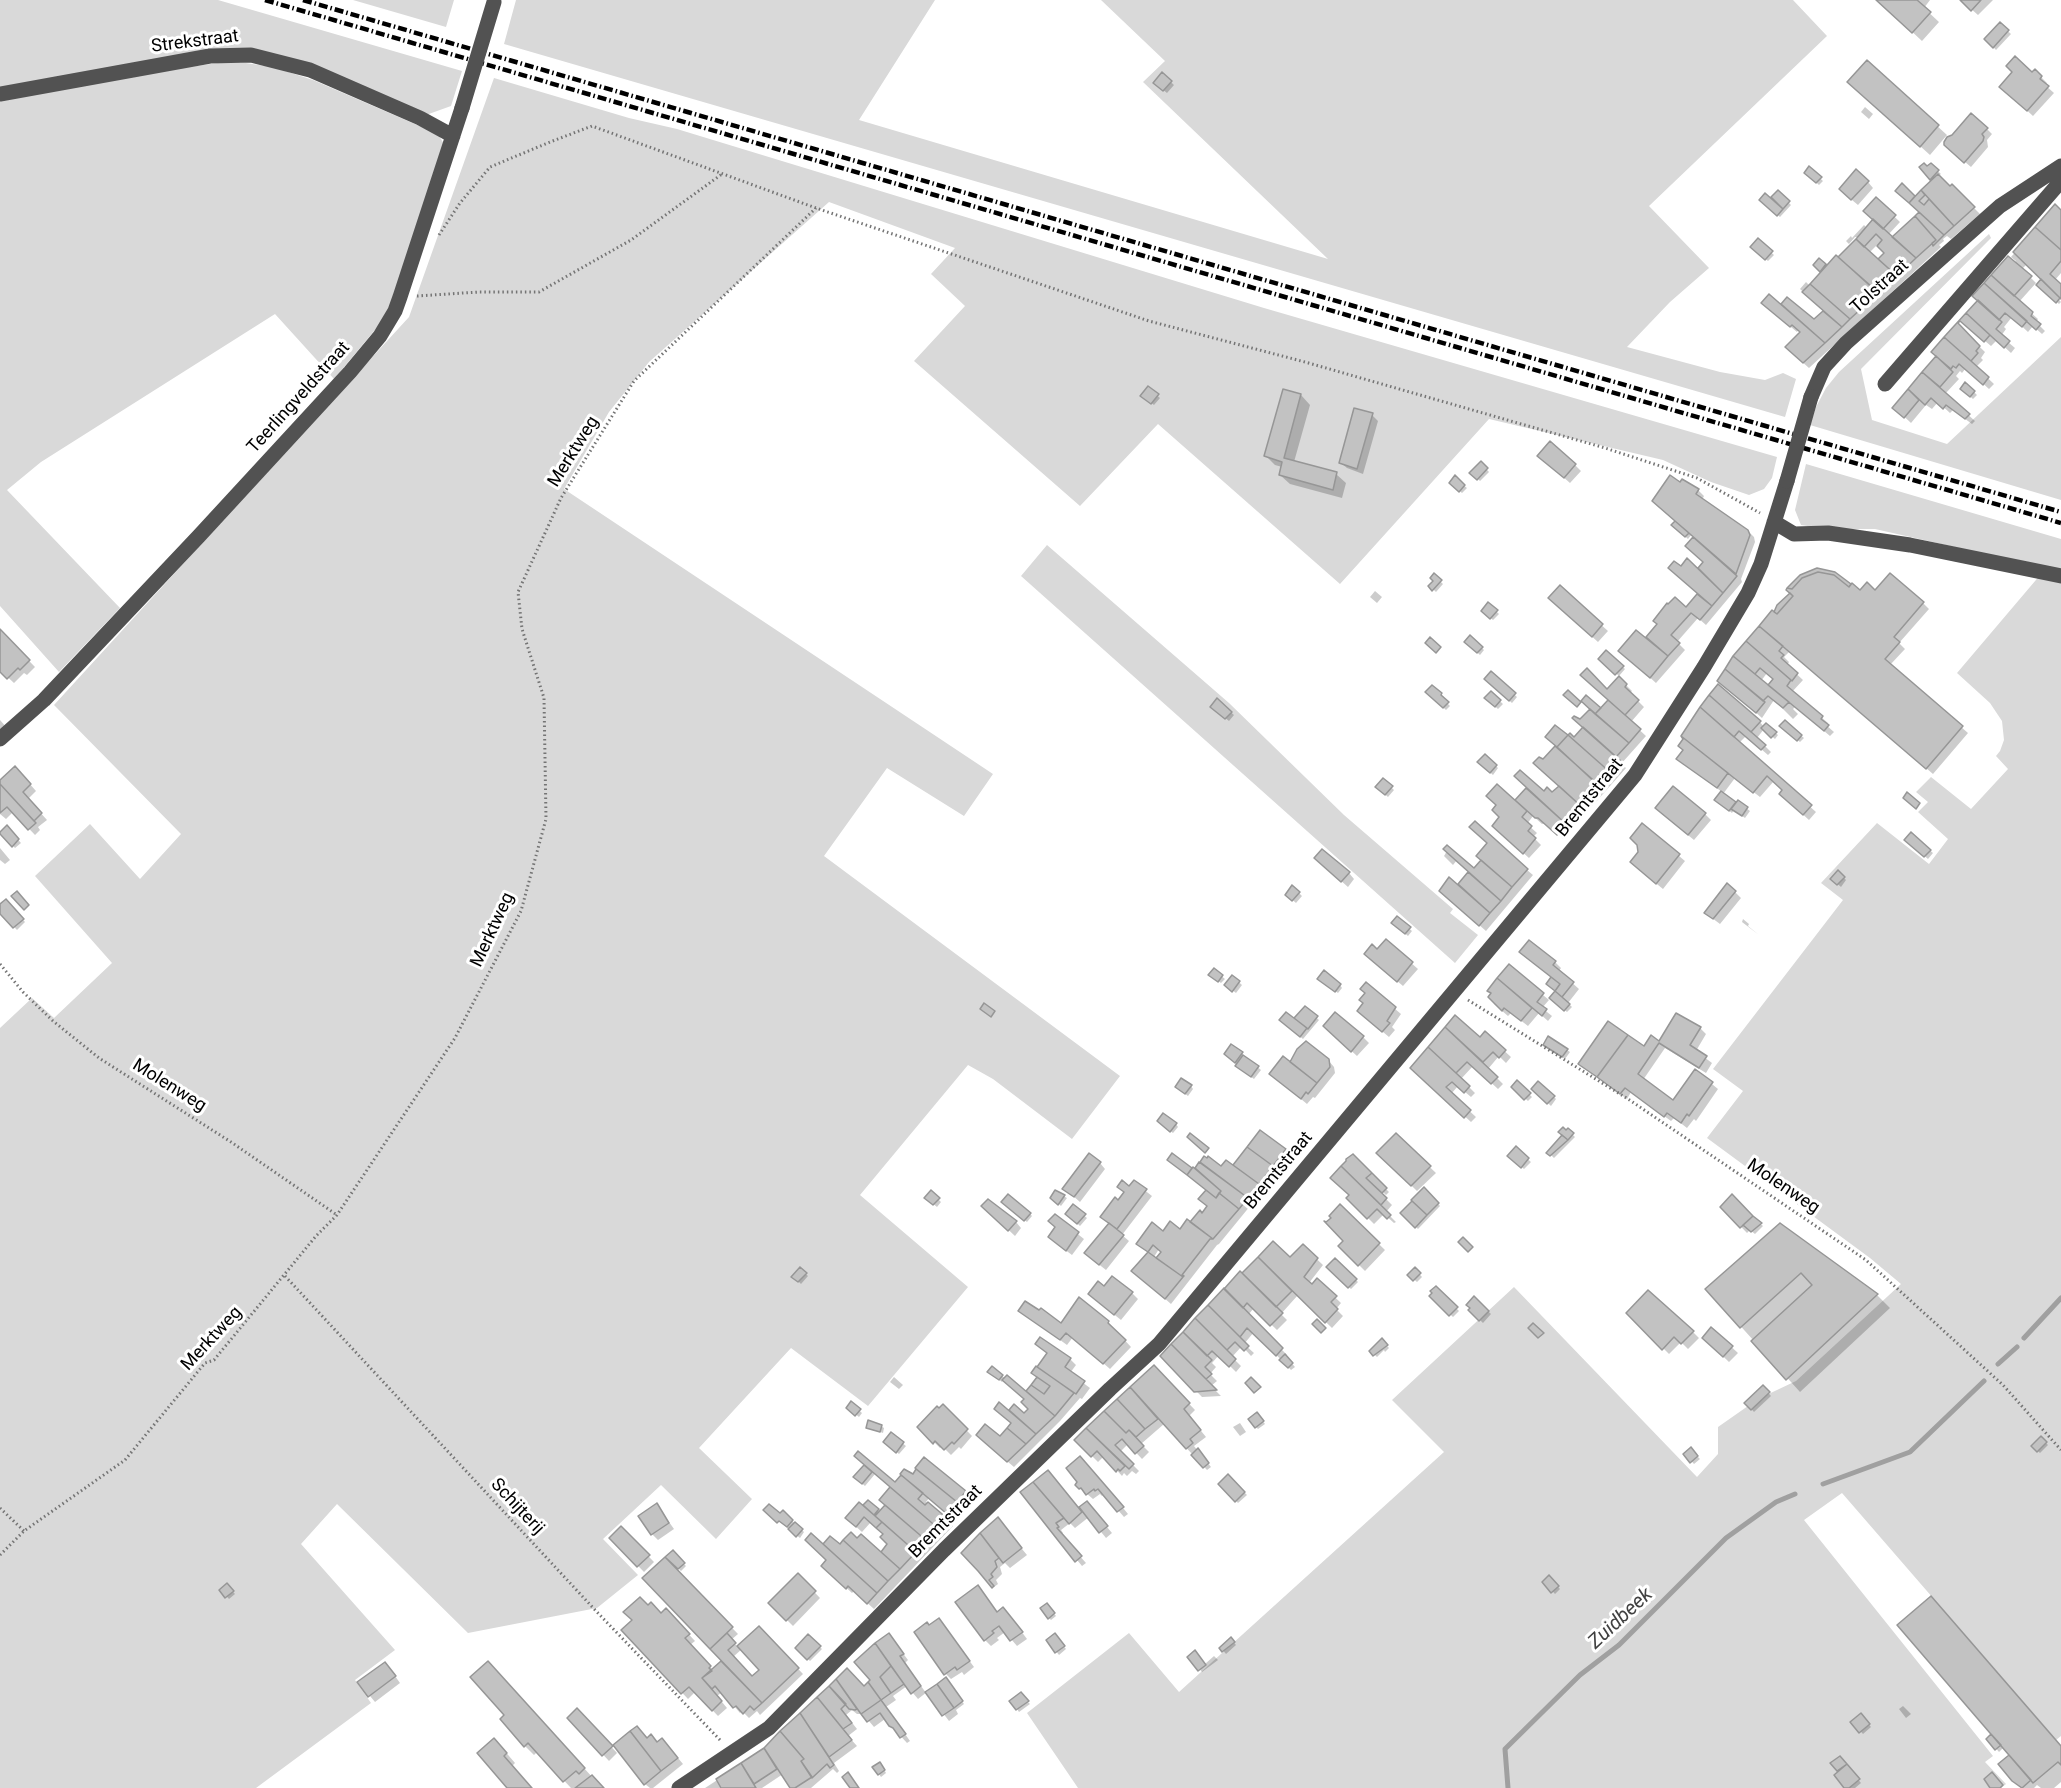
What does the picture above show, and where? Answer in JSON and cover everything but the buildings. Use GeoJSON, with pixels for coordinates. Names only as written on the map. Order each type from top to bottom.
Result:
{"type":"FeatureCollection","features":[{"type":"Feature","properties":{"kind":"street","name":"Teerlingveldstraat"},"geometry":{"type":"LineString","coordinates":[[0,739],[44,700],[350,372],[380,336],[395,311],[400,297],[495,1]]}},
{"type":"Feature","properties":{"kind":"street","name":"Strekstraat"},"geometry":{"type":"LineString","coordinates":[[0,94],[210,56],[251,54],[310,70],[420,118],[453,136]]}},
{"type":"Feature","properties":{"kind":"street","name":"Tolstraat"},"geometry":{"type":"LineString","coordinates":[[1787,481],[1811,397],[1824,368],[1846,344],[2000,206],[2061,166]]}},
{"type":"Feature","properties":{"kind":"street"},"geometry":{"type":"LineString","coordinates":[[1885,384],[2061,181]]}},
{"type":"Feature","properties":{"kind":"street","name":"Bremtstraat"},"geometry":{"type":"LineString","coordinates":[[679,1788],[769,1728],[944,1550],[1159,1344],[1635,775],[1748,593],[1761,564],[1787,481]]}},
{"type":"Feature","properties":{"kind":"street"},"geometry":{"type":"LineString","coordinates":[[1774,522],[1794,534],[1828,533],[1910,545],[2061,576]]}},
{"type":"Feature","properties":{"kind":"path"},"geometry":{"type":"LineString","coordinates":[[437,238],[460,203],[490,167],[592,126],[816,208],[1149,321],[1305,362],[1605,448],[1697,478],[1774,522]]}},
{"type":"Feature","properties":{"kind":"path"},"geometry":{"type":"LineString","coordinates":[[400,297],[479,292],[539,292],[631,240],[722,174]]}},
{"type":"Feature","properties":{"kind":"path","name":"Merktweg"},"geometry":{"type":"LineString","coordinates":[[0,1555],[24,1531],[125,1460],[205,1363],[214,1360],[316,1236],[337,1215],[455,1038],[520,911],[546,819],[544,698],[522,629],[518,592],[561,498],[634,381],[816,208]]}},
{"type":"Feature","properties":{"kind":"path","name":"Molenweg"},"geometry":{"type":"LineString","coordinates":[[0,964],[23,992],[53,1021],[99,1058],[231,1142],[337,1215]]}},
{"type":"Feature","properties":{"kind":"path","name":"Molenweg"},"geometry":{"type":"LineString","coordinates":[[1457,988],[1471,1004],[1628,1099],[1866,1260],[2003,1385],[2061,1450]]}},
{"type":"Feature","properties":{"kind":"path","name":"Schijterij"},"geometry":{"type":"LineString","coordinates":[[285,1276],[596,1611],[732,1753]]}},
{"type":"Feature","properties":{"kind":"path"},"geometry":{"type":"LineString","coordinates":[[0,1508],[24,1531]]}},
{"type":"Feature","properties":{"kind":"shaded area"},"geometry":{"type":"Polygon","coordinates":[[[0,0],[218,0],[462,71],[451,106],[426,115],[269,53],[0,89],[0,0]]]}},
{"type":"Feature","properties":{"kind":"shaded area"},"geometry":{"type":"Polygon","coordinates":[[[353,0],[454,0],[446,27],[353,0]]]}},
{"type":"Feature","properties":{"kind":"shaded area"},"geometry":{"type":"Polygon","coordinates":[[[516,0],[935,0],[859,120],[1328,259],[1143,82],[1165,61],[1101,0],[1793,0],[1827,36],[1649,206],[1709,268],[1670,302],[1627,347],[1720,372],[1765,380],[1783,373],[1796,379],[1785,417],[504,44],[516,0]]]}},
{"type":"Feature","properties":{"kind":"shaded area"},"geometry":{"type":"Polygon","coordinates":[[[232,61],[273,67],[313,80],[438,134],[444,144],[389,313],[334,379],[275,314],[41,462],[7,490],[120,608],[59,672],[0,606],[0,101],[146,73],[232,61]]]}},
{"type":"Feature","properties":{"kind":"shaded area"},"geometry":{"type":"Polygon","coordinates":[[[494,78],[629,118],[677,129],[1264,308],[1777,457],[1772,478],[1764,489],[1749,495],[1711,482],[1663,460],[1489,419],[1340,584],[1158,424],[1080,506],[914,361],[965,306],[931,274],[955,248],[829,202],[649,362],[609,412],[564,489],[993,774],[964,816],[887,768],[824,856],[1120,1076],[1072,1139],[993,1079],[968,1065],[860,1195],[968,1287],[868,1406],[791,1348],[699,1448],[752,1499],[716,1539],[661,1485],[603,1539],[638,1575],[597,1608],[468,1633],[337,1504],[301,1544],[395,1650],[355,1680],[371,1703],[256,1788],[0,1788],[0,1028],[32,998],[54,1018],[112,963],[35,876],[90,824],[140,879],[181,834],[54,705],[409,317],[494,78]]]}},
{"type":"Feature","properties":{"kind":"shaded area"},"geometry":{"type":"Polygon","coordinates":[[[1989,234],[1991,238],[1861,369],[1872,420],[1947,444],[2061,337],[2061,500],[1810,425],[1826,388],[1839,372],[1989,234]]]}},
{"type":"Feature","properties":{"kind":"shaded area"},"geometry":{"type":"Polygon","coordinates":[[[1806,464],[2061,539],[2061,571],[1875,529],[1827,529],[1801,525],[1795,510],[1806,464]]]}},
{"type":"Feature","properties":{"kind":"shaded area"},"geometry":{"type":"Polygon","coordinates":[[[1047,545],[1229,703],[1344,815],[1453,909],[1450,913],[1478,935],[1455,963],[1021,576],[1047,545]]]}},
{"type":"Feature","properties":{"kind":"shaded area"},"geometry":{"type":"Polygon","coordinates":[[[2041,574],[2061,579],[2061,1736],[2056,1740],[1842,1493],[1804,1520],[1993,1756],[1985,1762],[2006,1784],[2001,1788],[1078,1788],[1027,1713],[1129,1633],[1179,1692],[1444,1452],[1392,1400],[1514,1287],[1697,1477],[1718,1454],[1718,1427],[1758,1399],[1796,1381],[1901,1284],[1870,1258],[1707,1138],[1743,1091],[1713,1069],[1843,900],[1821,883],[1877,823],[1929,864],[1948,839],[1918,812],[1928,802],[1916,792],[1931,777],[1971,809],[2008,769],[1996,756],[2004,740],[2002,721],[1990,703],[1957,673],[2041,574]]]}},
{"type":"Feature","properties":{"kind":"waterway","name":"Zuidbeek"},"geometry":{"type":"LineString","coordinates":[[2024,1338],[2061,1298]]}},
{"type":"Feature","properties":{"kind":"waterway","name":"Zuidbeek"},"geometry":{"type":"LineString","coordinates":[[1998,1364],[2017,1347]]}},
{"type":"Feature","properties":{"kind":"waterway","name":"Zuidbeek"},"geometry":{"type":"LineString","coordinates":[[1823,1484],[1910,1452],[1984,1381]]}},
{"type":"Feature","properties":{"kind":"waterway","name":"Zuidbeek"},"geometry":{"type":"LineString","coordinates":[[1508,1788],[1505,1749],[1580,1675],[1619,1645],[1726,1538],[1776,1502],[1795,1494]]}},
{"type":"Feature","properties":{"kind":"railway"},"geometry":{"type":"LineString","coordinates":[[265,0],[2061,523]]}},
{"type":"Feature","properties":{"kind":"railway"},"geometry":{"type":"LineString","coordinates":[[303,0],[2061,512]]}}]}
